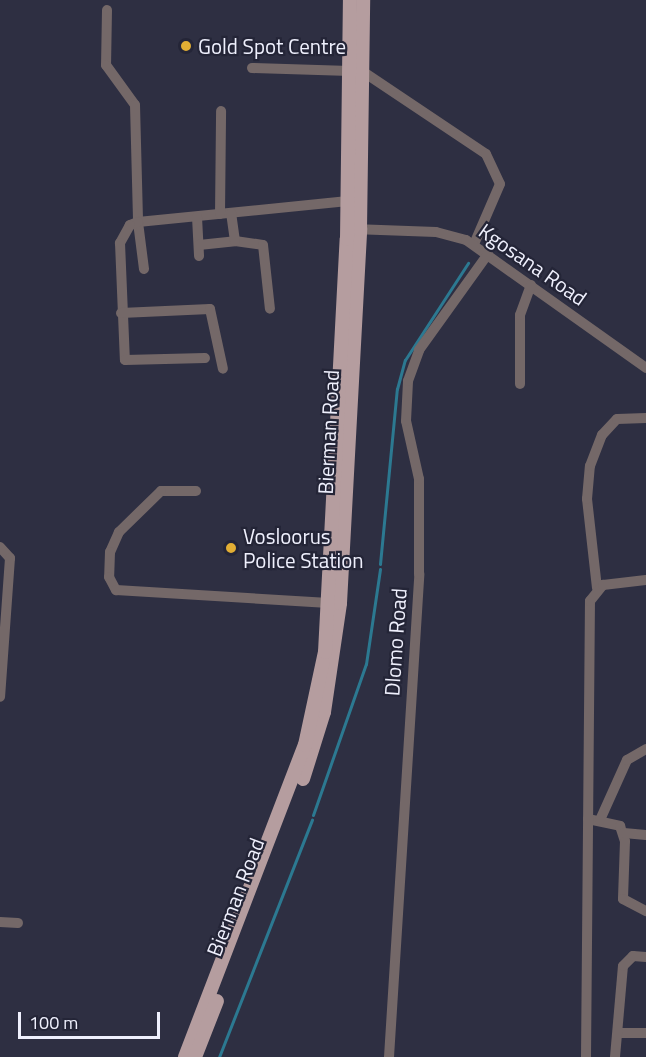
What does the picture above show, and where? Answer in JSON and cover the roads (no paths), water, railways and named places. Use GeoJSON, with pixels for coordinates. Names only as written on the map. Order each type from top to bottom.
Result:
{"type":"FeatureCollection","features":[{"type":"Feature","properties":{"kind":"main road"},"geometry":{"type":"LineString","coordinates":[[350,0],[356,71],[348,201],[354,229]]}},
{"type":"Feature","properties":{"kind":"main road","name":"Bierman Road"},"geometry":{"type":"LineString","coordinates":[[195,1057],[311,758],[331,677],[354,229],[356,71],[363,0]]}},
{"type":"Feature","properties":{"kind":"main road","name":"Bierman Road"},"geometry":{"type":"LineString","coordinates":[[185,1057],[305,745],[329,603],[354,229]]}},
{"type":"Feature","properties":{"kind":"street"},"geometry":{"type":"LineString","coordinates":[[107,10],[106,65],[135,105],[138,222],[144,269]]}},
{"type":"Feature","properties":{"kind":"street"},"geometry":{"type":"LineString","coordinates":[[252,68],[356,71],[486,154],[500,184],[474,244]]}},
{"type":"Feature","properties":{"kind":"street"},"geometry":{"type":"LineString","coordinates":[[221,111],[226,214],[236,241]]}},
{"type":"Feature","properties":{"kind":"street"},"geometry":{"type":"LineString","coordinates":[[205,358],[125,360],[121,313],[120,243],[130,225],[138,222],[348,201]]}},
{"type":"Feature","properties":{"kind":"street"},"geometry":{"type":"LineString","coordinates":[[197,217],[199,251],[236,241],[262,245],[270,309]]}},
{"type":"Feature","properties":{"kind":"street","name":"Kgosana Road"},"geometry":{"type":"LineString","coordinates":[[354,229],[436,232],[474,244],[646,368]]}},
{"type":"Feature","properties":{"kind":"street","name":"Dlomo Road"},"geometry":{"type":"LineString","coordinates":[[389,1057],[419,574],[419,480],[406,421],[408,381],[419,350],[488,254]]}},
{"type":"Feature","properties":{"kind":"street"},"geometry":{"type":"LineString","coordinates":[[520,384],[520,315],[531,285]]}},
{"type":"Feature","properties":{"kind":"street"},"geometry":{"type":"LineString","coordinates":[[121,313],[210,309],[223,369]]}},
{"type":"Feature","properties":{"kind":"street"},"geometry":{"type":"LineString","coordinates":[[586,1057],[589,609],[597,588],[587,499],[590,466],[602,435],[617,419],[646,418]]}},
{"type":"Feature","properties":{"kind":"street"},"geometry":{"type":"LineString","coordinates":[[196,491],[161,491],[119,532],[110,552],[109,577],[116,590],[329,603]]}},
{"type":"Feature","properties":{"kind":"street"},"geometry":{"type":"LineString","coordinates":[[0,547],[10,558],[0,698]]}},
{"type":"Feature","properties":{"kind":"street"},"geometry":{"type":"LineString","coordinates":[[597,588],[646,580]]}},
{"type":"Feature","properties":{"kind":"street"},"geometry":{"type":"LineString","coordinates":[[600,820],[627,760],[646,749]]}},
{"type":"Feature","properties":{"kind":"street"},"geometry":{"type":"LineString","coordinates":[[588,819],[616,823],[624,833],[623,899],[646,911]]}},
{"type":"Feature","properties":{"kind":"street"},"geometry":{"type":"LineString","coordinates":[[624,833],[646,835]]}},
{"type":"Feature","properties":{"kind":"street"},"geometry":{"type":"LineString","coordinates":[[0,922],[18,923]]}},
{"type":"Feature","properties":{"kind":"street"},"geometry":{"type":"LineString","coordinates":[[615,1057],[621,1033],[623,966],[633,956],[646,957]]}},
{"type":"Feature","properties":{"kind":"street"},"geometry":{"type":"LineString","coordinates":[[621,1033],[646,1033]]}},
{"type":"Feature","properties":{"kind":"waterway"},"geometry":{"type":"LineString","coordinates":[[380,564],[397,389],[405,360],[468,263]]}},
{"type":"Feature","properties":{"kind":"waterway"},"geometry":{"type":"LineString","coordinates":[[313,815],[366,664],[380,569]]}},
{"type":"Feature","properties":{"kind":"waterway"},"geometry":{"type":"LineString","coordinates":[[219,1057],[312,820]]}},
{"type":"Feature","properties":{"kind":"place","name":"Gold Spot Centre"},"geometry":{"type":"Point","coordinates":[186,46]}},
{"type":"Feature","properties":{"kind":"place","name":"Vosloorus Police Station"},"geometry":{"type":"Point","coordinates":[231,548]}}]}
